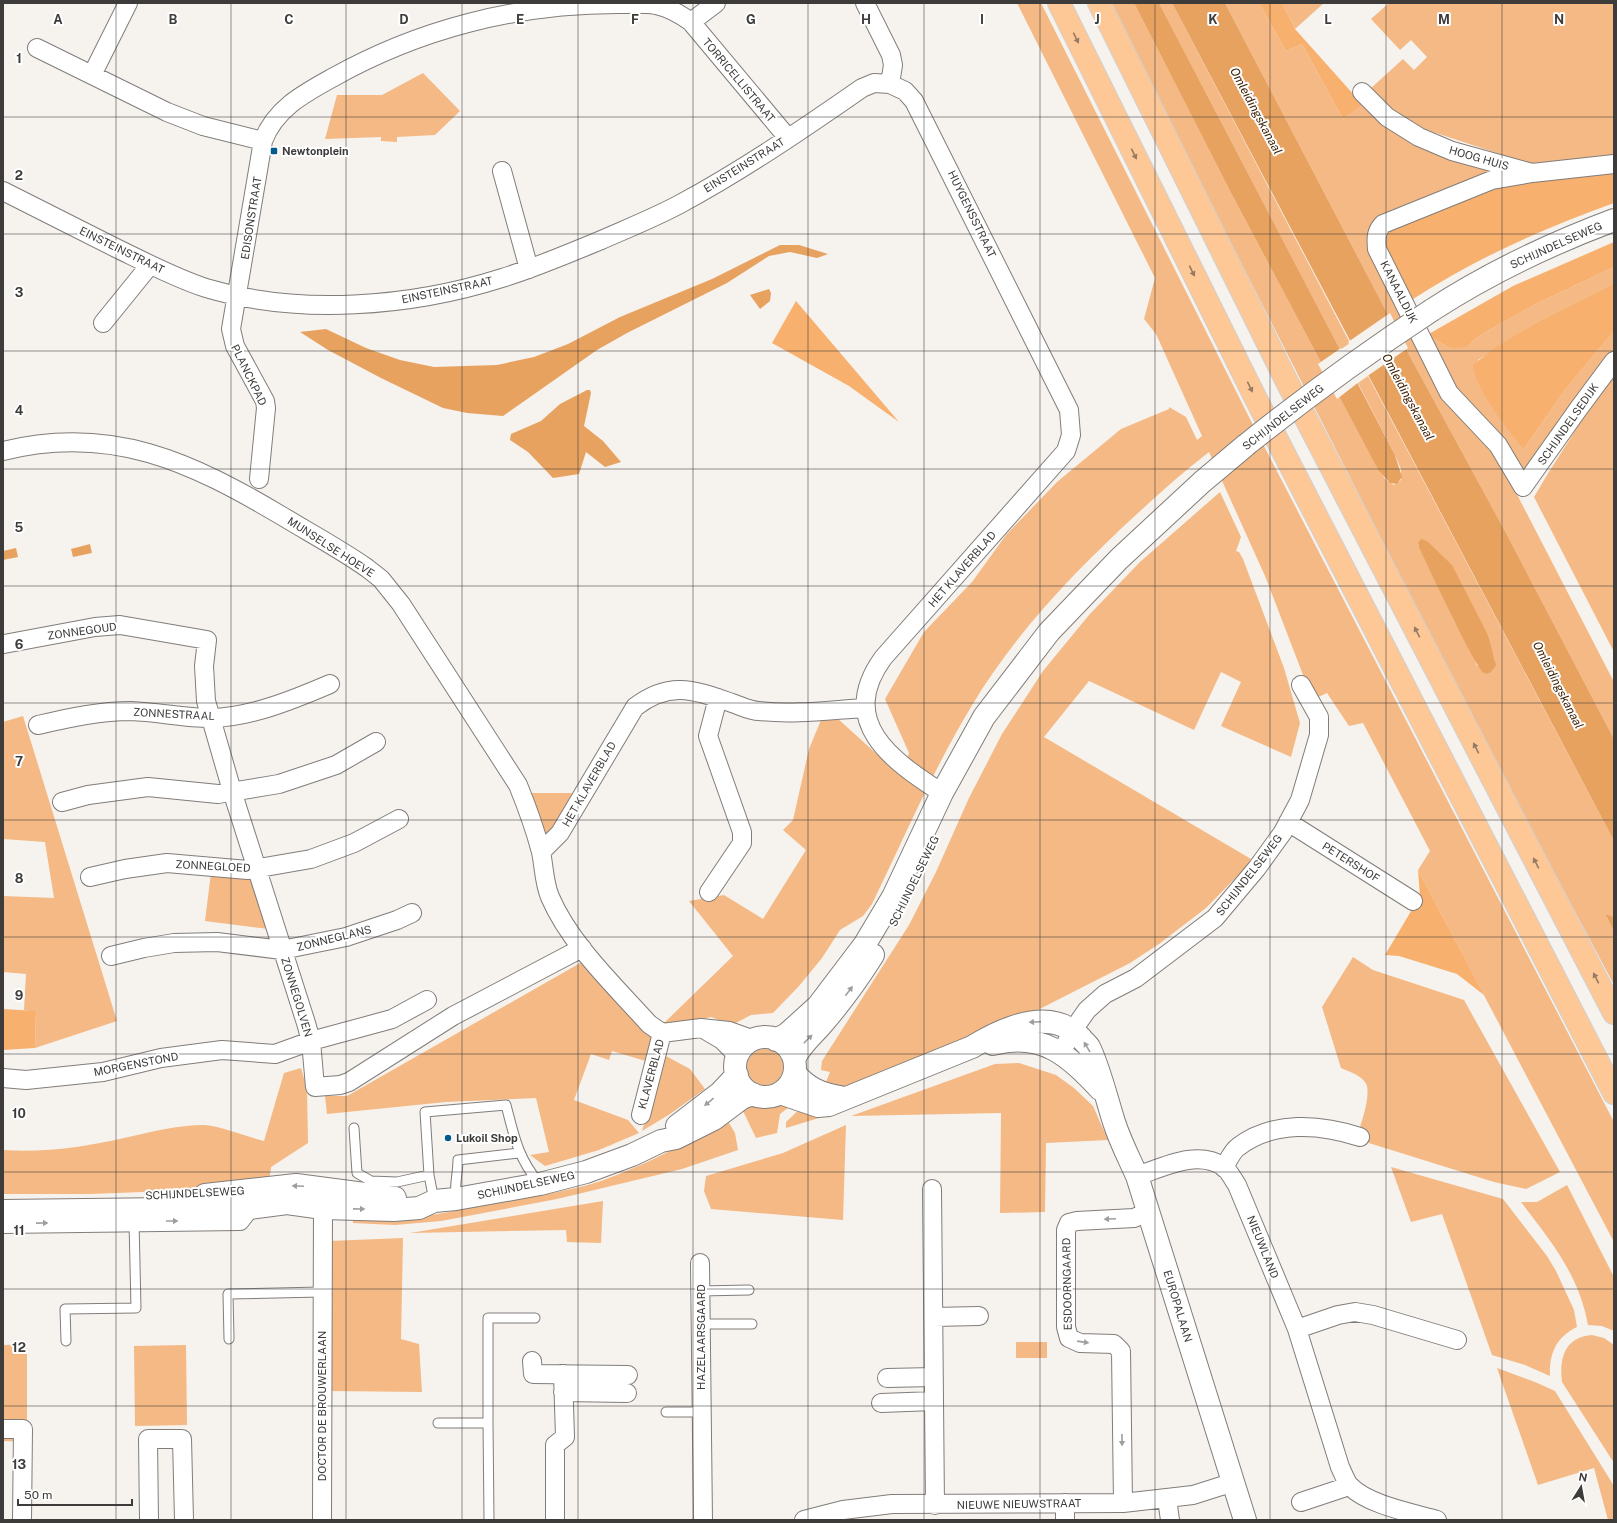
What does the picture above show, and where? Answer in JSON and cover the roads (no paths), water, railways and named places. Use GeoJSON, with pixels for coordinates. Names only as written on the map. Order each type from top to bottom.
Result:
{"type":"FeatureCollection","features":[{"type":"Feature","properties":{"kind":"highway"},"geometry":{"type":"LineString","coordinates":[[1059,3],[1257,401],[1614,1093]]}},
{"type":"Feature","properties":{"kind":"highway"},"geometry":{"type":"LineString","coordinates":[[1099,3],[1287,382],[1614,1013]]}},
{"type":"Feature","properties":{"kind":"main road","name":"SCHIJNDELSEWEG"},"geometry":{"type":"LineString","coordinates":[[776,1040],[787,1034],[818,1006],[865,944],[894,898],[942,793],[984,717],[1049,632],[1119,558],[1202,482],[1246,445],[1340,373],[1432,310],[1466,288],[1545,248],[1614,220]]}},
{"type":"Feature","properties":{"kind":"main road","name":"SCHIJNDELSEWEG"},"geometry":{"type":"LineString","coordinates":[[794,1066],[800,1047],[822,1025],[850,991],[888,934],[944,818],[956,799],[1008,687]]}},
{"type":"Feature","properties":{"kind":"main road"},"geometry":{"type":"LineString","coordinates":[[942,793],[947,799],[944,818]]}},
{"type":"Feature","properties":{"kind":"main road"},"geometry":{"type":"LineString","coordinates":[[780,1093],[818,1106],[847,1098],[972,1047],[989,1036],[1032,1022],[1047,1022],[1073,1030]]}},
{"type":"Feature","properties":{"kind":"main road","name":"EUROPALAAN"},"geometry":{"type":"LineString","coordinates":[[1073,1030],[1088,1046],[1115,1124],[1137,1176],[1245,1520]]}},
{"type":"Feature","properties":{"kind":"main road"},"geometry":{"type":"LineString","coordinates":[[794,1066],[790,1084],[780,1093],[766,1097],[753,1094],[743,1086],[737,1066],[741,1049],[754,1040],[761,1038],[776,1040],[787,1047],[801,1081],[811,1088],[826,1095],[847,1098]]}},
{"type":"Feature","properties":{"kind":"main road"},"geometry":{"type":"LineString","coordinates":[[972,1047],[1019,1040],[1047,1045],[1060,1053]]}},
{"type":"Feature","properties":{"kind":"main road","name":"EUROPALAAN"},"geometry":{"type":"LineString","coordinates":[[1060,1053],[1083,1071],[1105,1095]]}},
{"type":"Feature","properties":{"kind":"main road","name":"SCHIJNDELSEWEG"},"geometry":{"type":"LineString","coordinates":[[661,1141],[668,1132],[684,1122],[720,1093],[737,1066]]}},
{"type":"Feature","properties":{"kind":"main road","name":"SCHIJNDELSEWEG"},"geometry":{"type":"LineString","coordinates":[[3,1210],[250,1208],[287,1204],[323,1208],[394,1210],[419,1208],[434,1201],[456,1199],[540,1184],[586,1172],[632,1155],[661,1141],[676,1138],[714,1119],[742,1098],[753,1094]]}},
{"type":"Feature","properties":{"kind":"main road","name":"SCHIJNDELSEWEG"},"geometry":{"type":"LineString","coordinates":[[3,1196],[199,1195],[296,1185],[352,1191],[394,1198],[417,1196],[434,1201]]}},
{"type":"Feature","properties":{"kind":"main road"},"geometry":{"type":"LineString","coordinates":[[323,1208],[326,1197],[341,1197],[352,1191]]}},
{"type":"Feature","properties":{"kind":"street"},"geometry":{"type":"LineString","coordinates":[[92,75],[128,3]]}},
{"type":"Feature","properties":{"kind":"street"},"geometry":{"type":"LineString","coordinates":[[37,48],[167,112],[203,126],[263,142],[267,130],[276,117],[291,103],[313,88],[382,52],[432,33],[462,24],[526,10],[597,4],[654,5],[681,14],[691,22],[716,3]]}},
{"type":"Feature","properties":{"kind":"street"},"geometry":{"type":"LineString","coordinates":[[865,3],[891,54],[893,65],[890,84]]}},
{"type":"Feature","properties":{"kind":"street","name":"TORRICELLISTRAAT"},"geometry":{"type":"LineString","coordinates":[[691,22],[788,138]]}},
{"type":"Feature","properties":{"kind":"street","name":"EINSTEINSTRAAT"},"geometry":{"type":"LineString","coordinates":[[3,191],[150,265],[207,288],[266,300],[298,303],[368,304],[467,288],[529,269],[578,250],[678,205],[788,138],[862,88],[874,83],[890,84]]}},
{"type":"Feature","properties":{"kind":"street","name":"HUYGENSSTRAAT"},"geometry":{"type":"LineString","coordinates":[[890,84],[905,91],[914,101],[1069,410],[1071,435]]}},
{"type":"Feature","properties":{"kind":"street","name":"HOOG HUIS"},"geometry":{"type":"LineString","coordinates":[[1362,92],[1387,117],[1419,137],[1452,151],[1532,173],[1614,164]]}},
{"type":"Feature","properties":{"kind":"street","name":"EDISONSTRAAT"},"geometry":{"type":"LineString","coordinates":[[238,295],[263,142]]}},
{"type":"Feature","properties":{"kind":"street"},"geometry":{"type":"LineString","coordinates":[[502,171],[529,269]]}},
{"type":"Feature","properties":{"kind":"street","name":"KANAALDIJK"},"geometry":{"type":"LineString","coordinates":[[1523,487],[1498,445],[1449,393],[1377,248],[1376,239],[1379,229],[1383,224],[1396,217],[1492,180],[1532,173]]}},
{"type":"Feature","properties":{"kind":"street"},"geometry":{"type":"LineString","coordinates":[[103,323],[150,265]]}},
{"type":"Feature","properties":{"kind":"street","name":"PLANCKPAD"},"geometry":{"type":"LineString","coordinates":[[238,295],[231,329],[233,341],[265,401],[266,408],[259,479]]}},
{"type":"Feature","properties":{"kind":"street","name":"SCHIJNDELSEDIJK"},"geometry":{"type":"LineString","coordinates":[[1523,487],[1614,361]]}},
{"type":"Feature","properties":{"kind":"street","name":"HET KLAVERBLAD"},"geometry":{"type":"LineString","coordinates":[[942,793],[886,752],[878,742],[869,722],[865,708],[866,690],[873,672],[883,658],[1066,451],[1071,435]]}},
{"type":"Feature","properties":{"kind":"street","name":"MUNSELSE HOEVE"},"geometry":{"type":"LineString","coordinates":[[3,452],[30,446],[81,442],[126,447],[166,457],[206,473],[257,501],[367,568],[381,579],[401,604],[518,785],[531,816],[541,852]]}},
{"type":"Feature","properties":{"kind":"street","name":"ZONNEGOUD"},"geometry":{"type":"LineString","coordinates":[[4,644],[95,627],[120,625],[207,640]]}},
{"type":"Feature","properties":{"kind":"street","name":"ZONNEGOLVEN"},"geometry":{"type":"LineString","coordinates":[[207,640],[204,666],[206,701],[232,791],[311,1041],[315,1087],[340,1085],[349,1082],[453,1016],[582,948]]}},
{"type":"Feature","properties":{"kind":"street","name":"ZONNESTRAAL"},"geometry":{"type":"LineString","coordinates":[[38,725],[82,714],[131,711],[211,718],[256,711],[296,699],[330,684]]}},
{"type":"Feature","properties":{"kind":"street","name":"SCHIJNDELSEWEG"},"geometry":{"type":"LineString","coordinates":[[1060,1053],[1073,1030],[1087,1010],[1106,994],[1136,978],[1215,918],[1257,868],[1288,822],[1300,800],[1308,779],[1319,736],[1319,717],[1301,685]]}},
{"type":"Feature","properties":{"kind":"street","name":"HET KLAVERBLAD"},"geometry":{"type":"LineString","coordinates":[[541,852],[560,833],[635,707],[653,695],[675,689],[696,692],[756,711],[791,713],[865,708]]}},
{"type":"Feature","properties":{"kind":"street"},"geometry":{"type":"LineString","coordinates":[[709,892],[742,843],[742,832],[708,736],[718,698]]}},
{"type":"Feature","properties":{"kind":"street"},"geometry":{"type":"LineString","coordinates":[[62,802],[88,795],[148,787],[218,794],[286,781],[336,765],[376,742]]}},
{"type":"Feature","properties":{"kind":"street","name":"ZONNEGLOED"},"geometry":{"type":"LineString","coordinates":[[90,877],[125,869],[167,863],[248,870],[311,859],[354,843],[399,819]]}},
{"type":"Feature","properties":{"kind":"street","name":"PETERSHOF"},"geometry":{"type":"LineString","coordinates":[[1288,822],[1413,901]]}},
{"type":"Feature","properties":{"kind":"street"},"geometry":{"type":"LineString","coordinates":[[541,852],[549,896],[566,926],[582,948],[649,1024],[662,1033],[701,1028],[729,1032],[754,1040]]}},
{"type":"Feature","properties":{"kind":"street","name":"ZONNEGLANS"},"geometry":{"type":"LineString","coordinates":[[111,956],[174,942],[217,942],[282,950],[346,937],[397,920],[412,913]]}},
{"type":"Feature","properties":{"kind":"street","name":"MORGENSTOND"},"geometry":{"type":"LineString","coordinates":[[3,1078],[26,1080],[103,1072],[161,1058],[222,1050],[276,1054],[311,1041],[392,1019],[427,1000]]}},
{"type":"Feature","properties":{"kind":"street"},"geometry":{"type":"LineString","coordinates":[[701,1028],[722,1040],[737,1066]]}},
{"type":"Feature","properties":{"kind":"street","name":"KLAVERBLAD"},"geometry":{"type":"LineString","coordinates":[[641,1114],[662,1033]]}},
{"type":"Feature","properties":{"kind":"street"},"geometry":{"type":"LineString","coordinates":[[1224,1168],[1237,1148],[1262,1134],[1290,1127],[1298,1126],[1325,1128],[1360,1137]]}},
{"type":"Feature","properties":{"kind":"street","name":"NIEUWLAND"},"geometry":{"type":"LineString","coordinates":[[1137,1176],[1186,1159],[1208,1160],[1224,1168],[1237,1185],[1297,1329],[1340,1467],[1349,1486]]}},
{"type":"Feature","properties":{"kind":"street"},"geometry":{"type":"LineString","coordinates":[[932,1190],[935,1505]]}},
{"type":"Feature","properties":{"kind":"street","name":"SCHIJNDELSEWEG"},"geometry":{"type":"LineString","coordinates":[[3,1224],[240,1221],[250,1208]]}},
{"type":"Feature","properties":{"kind":"street","name":"DOCTOR DE BROUWERLAAN"},"geometry":{"type":"LineString","coordinates":[[322,1520],[321,1292],[323,1208]]}},
{"type":"Feature","properties":{"kind":"street","name":"ESDOORNGAARD"},"geometry":{"type":"LineString","coordinates":[[1123,1503],[1121,1351],[1114,1344],[1080,1343],[1069,1338],[1066,1327],[1066,1230],[1069,1223],[1077,1221],[1134,1218],[1148,1212]]}},
{"type":"Feature","properties":{"kind":"street","name":"HAZELAARSGAARD"},"geometry":{"type":"LineString","coordinates":[[700,1263],[703,1520]]}},
{"type":"Feature","properties":{"kind":"street"},"geometry":{"type":"LineString","coordinates":[[1297,1329],[1355,1312],[1373,1315],[1457,1340]]}},
{"type":"Feature","properties":{"kind":"street"},"geometry":{"type":"LineString","coordinates":[[933,1317],[979,1316]]}},
{"type":"Feature","properties":{"kind":"street"},"geometry":{"type":"LineString","coordinates":[[532,1361],[533,1374],[563,1374],[627,1384],[563,1392]]}},
{"type":"Feature","properties":{"kind":"street"},"geometry":{"type":"LineString","coordinates":[[555,1520],[555,1445],[565,1437],[563,1374]]}},
{"type":"Feature","properties":{"kind":"street"},"geometry":{"type":"LineString","coordinates":[[887,1378],[934,1377]]}},
{"type":"Feature","properties":{"kind":"street"},"geometry":{"type":"LineString","coordinates":[[881,1403],[934,1401]]}},
{"type":"Feature","properties":{"kind":"street"},"geometry":{"type":"LineString","coordinates":[[3,1429],[23,1429],[22,1520]]}},
{"type":"Feature","properties":{"kind":"street"},"geometry":{"type":"LineString","coordinates":[[149,1520],[148,1439],[182,1439],[184,1520]]}},
{"type":"Feature","properties":{"kind":"street","name":"NIEUWE NIEUWSTRAAT"},"geometry":{"type":"LineString","coordinates":[[804,1520],[843,1510],[867,1513],[892,1504],[1065,1512],[1123,1503],[1193,1495],[1234,1482]]}},
{"type":"Feature","properties":{"kind":"street"},"geometry":{"type":"LineString","coordinates":[[1301,1502],[1349,1486],[1362,1496],[1437,1520]]}},
{"type":"Feature","properties":{"kind":"street"},"geometry":{"type":"LineString","coordinates":[[1167,1499],[1170,1520]]}},
{"type":"Feature","properties":{"kind":"lane"},"geometry":{"type":"LineString","coordinates":[[434,1201],[429,1175],[425,1112],[506,1105],[519,1153],[530,1172],[540,1184]]}},
{"type":"Feature","properties":{"kind":"lane"},"geometry":{"type":"LineString","coordinates":[[354,1128],[357,1173],[370,1181],[397,1182],[429,1175]]}},
{"type":"Feature","properties":{"kind":"lane"},"geometry":{"type":"LineString","coordinates":[[456,1199],[454,1186],[458,1176],[458,1160],[519,1153]]}},
{"type":"Feature","properties":{"kind":"lane"},"geometry":{"type":"LineString","coordinates":[[66,1341],[65,1309],[136,1308],[134,1222]]}},
{"type":"Feature","properties":{"kind":"lane"},"geometry":{"type":"LineString","coordinates":[[700,1291],[748,1290]]}},
{"type":"Feature","properties":{"kind":"lane"},"geometry":{"type":"LineString","coordinates":[[229,1339],[228,1294],[321,1292]]}},
{"type":"Feature","properties":{"kind":"lane"},"geometry":{"type":"LineString","coordinates":[[489,1520],[488,1318],[535,1318]]}},
{"type":"Feature","properties":{"kind":"lane"},"geometry":{"type":"LineString","coordinates":[[701,1324],[752,1324]]}},
{"type":"Feature","properties":{"kind":"lane"},"geometry":{"type":"LineString","coordinates":[[666,1412],[701,1412]]}},
{"type":"Feature","properties":{"kind":"lane"},"geometry":{"type":"LineString","coordinates":[[438,1423],[488,1423]]}},
{"type":"Feature","properties":{"kind":"water"},"geometry":{"type":"Polygon","coordinates":[[[1134,3],[1159,3],[1395,455],[1402,477],[1397,484],[1390,483],[1379,471],[1368,451],[1231,193],[1134,3]]]}},
{"type":"Feature","properties":{"kind":"water","name":"Omleidingskanaal"},"geometry":{"type":"Polygon","coordinates":[[[1172,3],[1225,3],[1406,349],[1505,531],[1614,739],[1614,841],[1172,3]]]}},
{"type":"Feature","properties":{"kind":"water"},"geometry":{"type":"Polygon","coordinates":[[[780,245],[799,245],[828,254],[817,258],[790,252],[769,256],[727,283],[627,333],[597,350],[503,416],[467,413],[443,408],[328,350],[300,332],[326,329],[366,348],[400,360],[434,367],[497,365],[534,357],[568,344],[620,317],[712,279],[780,245]]]}},
{"type":"Feature","properties":{"kind":"water"},"geometry":{"type":"Polygon","coordinates":[[[769,289],[771,293],[770,301],[760,309],[750,295],[769,289]]]}},
{"type":"Feature","properties":{"kind":"water"},"geometry":{"type":"Polygon","coordinates":[[[587,390],[590,390],[591,393],[584,426],[603,441],[621,462],[605,467],[586,452],[579,474],[553,478],[528,452],[510,440],[511,434],[541,421],[560,404],[587,390]]]}},
{"type":"Feature","properties":{"kind":"water"},"geometry":{"type":"Polygon","coordinates":[[[1421,539],[1427,541],[1452,565],[1488,635],[1496,665],[1490,673],[1484,673],[1479,668],[1462,637],[1419,548],[1418,543],[1421,539]]]}},
{"type":"Feature","properties":{"kind":"water"},"geometry":{"type":"Polygon","coordinates":[[[90,544],[92,553],[73,557],[71,549],[90,544]]]}},
{"type":"Feature","properties":{"kind":"water"},"geometry":{"type":"Polygon","coordinates":[[[16,548],[18,557],[3,560],[3,551],[16,548]]]}},
{"type":"Feature","properties":{"kind":"water"},"geometry":{"type":"Polygon","coordinates":[[[1605,914],[1614,917],[1614,931],[1605,914]]]}},
{"type":"Feature","properties":{"kind":"place","name":"Newtonplein"},"geometry":{"type":"Point","coordinates":[274,151]}},
{"type":"Feature","properties":{"kind":"place","name":"Lukoil Shop"},"geometry":{"type":"Point","coordinates":[448,1138]}}]}
